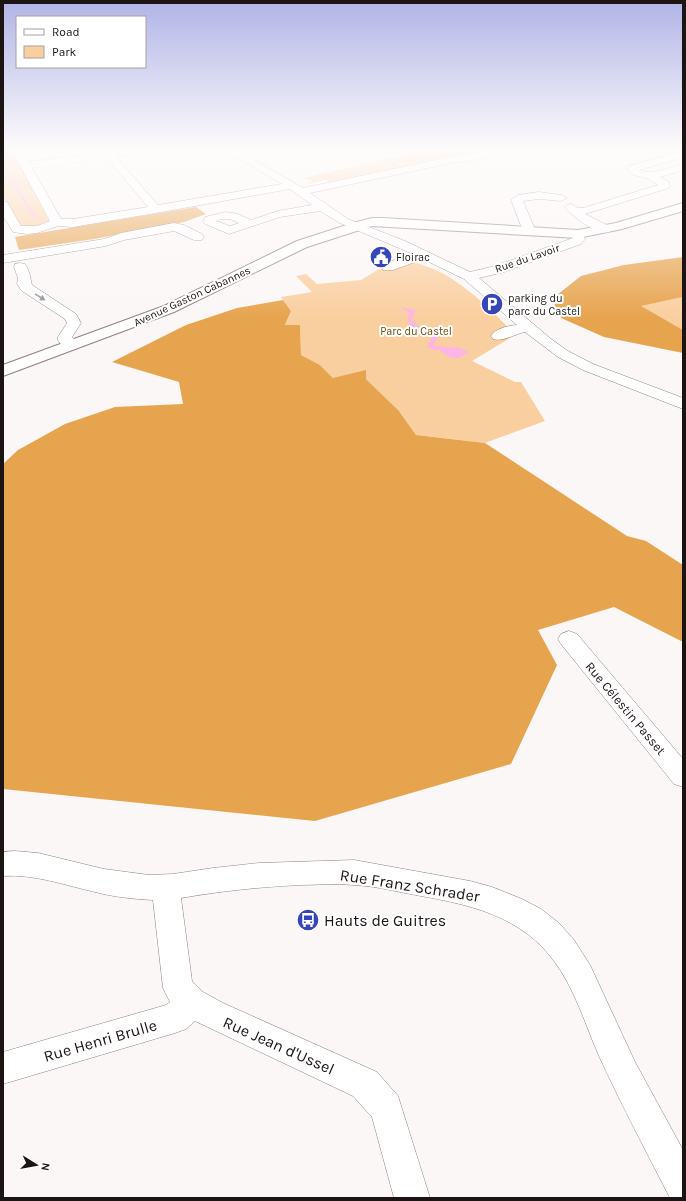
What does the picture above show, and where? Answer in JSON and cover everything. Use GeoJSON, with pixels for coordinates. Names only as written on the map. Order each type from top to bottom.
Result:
{"type":"FeatureCollection","features":[{"type":"Feature","properties":{"kind":"main road","name":"Avenue Gaston Cabannes"},"geometry":{"type":"LineString","coordinates":[[3,370],[169,309],[292,248],[372,222],[578,234],[605,229],[683,207]]}},
{"type":"Feature","properties":{"kind":"street"},"geometry":{"type":"LineString","coordinates":[[3,205],[12,224],[17,229],[27,230],[42,229],[183,205]]}},
{"type":"Feature","properties":{"kind":"street"},"geometry":{"type":"LineString","coordinates":[[49,205],[55,216],[56,222]]}},
{"type":"Feature","properties":{"kind":"street"},"geometry":{"type":"LineString","coordinates":[[152,205],[156,210]]}},
{"type":"Feature","properties":{"kind":"street"},"geometry":{"type":"LineString","coordinates":[[320,205],[344,221],[469,276],[528,327],[563,354],[588,367],[683,404]]}},
{"type":"Feature","properties":{"kind":"street"},"geometry":{"type":"LineString","coordinates":[[519,205],[528,227],[528,231]]}},
{"type":"Feature","properties":{"kind":"street"},"geometry":{"type":"LineString","coordinates":[[569,205],[579,216],[605,229]]}},
{"type":"Feature","properties":{"kind":"street"},"geometry":{"type":"LineString","coordinates":[[575,211],[584,211],[603,205]]}},
{"type":"Feature","properties":{"kind":"street"},"geometry":{"type":"LineString","coordinates":[[250,224],[278,214],[322,207]]}},
{"type":"Feature","properties":{"kind":"street"},"geometry":{"type":"LineString","coordinates":[[42,229],[56,222],[73,223]]}},
{"type":"Feature","properties":{"kind":"street"},"geometry":{"type":"LineString","coordinates":[[72,345],[65,340],[65,337],[74,323],[71,317],[27,288],[24,284],[25,278],[14,260],[174,227],[180,228],[198,237]]}},
{"type":"Feature","properties":{"kind":"street","name":"Rue du Lavoir"},"geometry":{"type":"LineString","coordinates":[[469,276],[499,269],[577,241],[579,239],[578,234]]}},
{"type":"Feature","properties":{"kind":"street"},"geometry":{"type":"LineString","coordinates":[[388,267],[424,255]]}},
{"type":"Feature","properties":{"kind":"street"},"geometry":{"type":"LineString","coordinates":[[498,336],[510,330],[528,327]]}},
{"type":"Feature","properties":{"kind":"street","name":"Rue Célestin Passet"},"geometry":{"type":"LineString","coordinates":[[569,640],[683,777]]}},
{"type":"Feature","properties":{"kind":"street","name":"Rue Franz Schrader"},"geometry":{"type":"LineString","coordinates":[[3,864],[17,862],[123,885],[166,887],[214,880],[339,871],[374,875],[437,886],[487,898],[528,916],[539,923],[563,949],[587,988],[615,1057],[683,1186]]}},
{"type":"Feature","properties":{"kind":"street","name":"Rue Jean d'Ussel"},"geometry":{"type":"LineString","coordinates":[[166,887],[178,988],[192,1003],[212,1014],[366,1084],[386,1108],[412,1198]]}},
{"type":"Feature","properties":{"kind":"street","name":"Rue Henri Brulle"},"geometry":{"type":"LineString","coordinates":[[3,1068],[175,1018],[192,1003]]}},
{"type":"Feature","properties":{"kind":"green space"},"geometry":{"type":"Polygon","coordinates":[[[7,205],[47,205],[51,212],[50,223],[21,228],[17,226],[7,205]]]}},
{"type":"Feature","properties":{"kind":"green space","name":"Parc du Castel"},"geometry":{"type":"Polygon","coordinates":[[[410,260],[450,277],[486,306],[515,335],[472,361],[515,382],[521,382],[545,421],[485,443],[416,435],[399,411],[366,379],[333,378],[320,365],[301,355],[300,326],[285,326],[291,311],[281,297],[312,292],[296,276],[306,274],[317,284],[361,280],[384,266],[410,260]]]}},
{"type":"Feature","properties":{"kind":"green space"},"geometry":{"type":"Polygon","coordinates":[[[683,297],[683,330],[640,306],[683,297]]]}},
{"type":"Feature","properties":{"kind":"shaded area"},"geometry":{"type":"Polygon","coordinates":[[[196,207],[206,214],[184,222],[94,239],[19,250],[15,237],[196,207]]]}},
{"type":"Feature","properties":{"kind":"shaded area"},"geometry":{"type":"Polygon","coordinates":[[[683,257],[683,297],[641,306],[683,330],[683,353],[604,337],[561,318],[552,299],[581,276],[624,265],[683,257]]]}},
{"type":"Feature","properties":{"kind":"shaded area"},"geometry":{"type":"Polygon","coordinates":[[[283,300],[291,311],[285,325],[300,325],[301,355],[320,365],[333,378],[366,370],[366,379],[399,411],[416,435],[485,443],[627,536],[646,541],[683,565],[683,642],[614,607],[538,630],[557,665],[511,764],[315,821],[3,789],[3,464],[18,450],[65,424],[115,407],[183,404],[179,382],[112,362],[186,325],[237,308],[283,300]]]}},
{"type":"Feature","properties":{"kind":"shaded area"},"geometry":{"type":"Polygon","coordinates":[[[401,307],[415,310],[412,320],[422,330],[437,334],[438,339],[434,343],[434,346],[460,348],[469,352],[461,357],[454,358],[447,356],[440,350],[434,350],[427,347],[432,337],[429,334],[413,328],[408,321],[409,313],[401,307]]]}},
{"type":"Feature","properties":{"kind":"waterway"},"geometry":{"type":"LineString","coordinates":[[27,205],[35,217]]}},
{"type":"Feature","properties":{"kind":"place","name":"Floirac"},"geometry":{"type":"Point","coordinates":[381,257]}},
{"type":"Feature","properties":{"kind":"place","name":"parking du parc du Castel"},"geometry":{"type":"Point","coordinates":[492,304]}},
{"type":"Feature","properties":{"kind":"place","name":"Hauts de Guitres"},"geometry":{"type":"Point","coordinates":[308,920]}}]}
